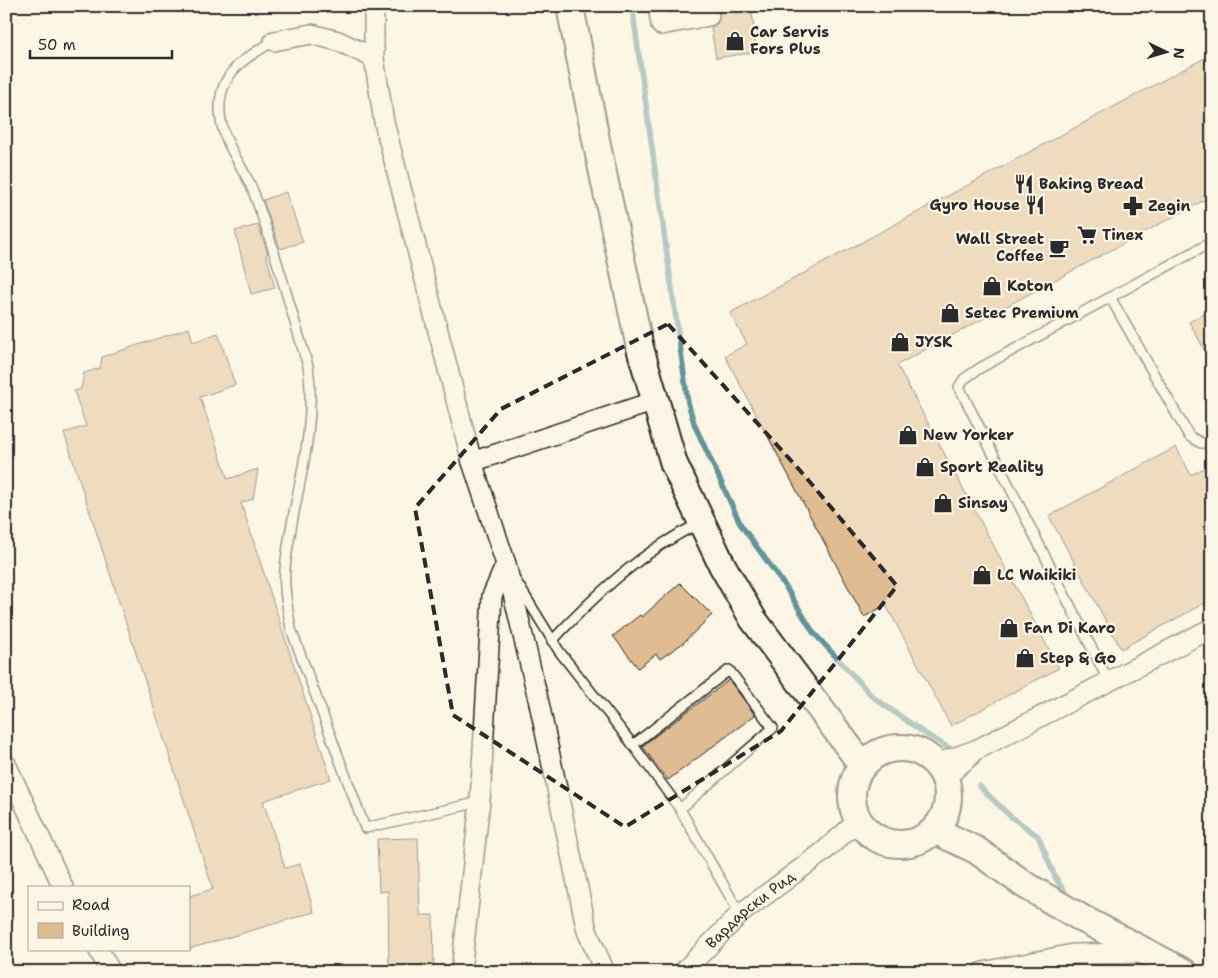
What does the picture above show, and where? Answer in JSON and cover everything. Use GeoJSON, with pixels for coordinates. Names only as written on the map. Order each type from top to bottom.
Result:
{"type":"FeatureCollection","features":[{"type":"Feature","properties":{"kind":"main road"},"geometry":{"type":"LineString","coordinates":[[570,6],[638,339],[674,464],[700,523],[753,619],[802,687],[870,760]]}},
{"type":"Feature","properties":{"kind":"main road"},"geometry":{"type":"LineString","coordinates":[[889,749],[909,749],[927,756],[941,772],[948,800],[940,821],[919,840],[906,844],[892,844],[879,839],[863,826],[853,808],[852,794],[854,781],[870,760],[889,749]]}},
{"type":"Feature","properties":{"kind":"main road"},"geometry":{"type":"LineString","coordinates":[[940,821],[976,850],[1026,885],[1064,908],[1184,972]]}},
{"type":"Feature","properties":{"kind":"street"},"geometry":{"type":"LineString","coordinates":[[374,6],[374,58],[384,122],[472,462],[506,564],[539,703],[587,932],[605,972]]}},
{"type":"Feature","properties":{"kind":"street"},"geometry":{"type":"LineString","coordinates":[[658,6],[661,25],[709,16]]}},
{"type":"Feature","properties":{"kind":"street"},"geometry":{"type":"LineString","coordinates":[[274,41],[311,34],[338,40],[374,58]]}},
{"type":"Feature","properties":{"kind":"street"},"geometry":{"type":"LineString","coordinates":[[472,462],[655,401]]}},
{"type":"Feature","properties":{"kind":"street"},"geometry":{"type":"LineString","coordinates":[[461,972],[480,802],[492,596],[506,564]]}},
{"type":"Feature","properties":{"kind":"street"},"geometry":{"type":"LineString","coordinates":[[941,772],[978,749],[1212,628]]}},
{"type":"Feature","properties":{"kind":"street"},"geometry":{"type":"LineString","coordinates":[[6,764],[63,886]]}},
{"type":"Feature","properties":{"kind":"street","name":"Вардарски Рид"},"geometry":{"type":"LineString","coordinates":[[683,972],[740,914],[823,852],[863,826]]}},
{"type":"Feature","properties":{"kind":"street"},"geometry":{"type":"LineString","coordinates":[[99,950],[111,972]]}},
{"type":"Feature","properties":{"kind":"street"},"geometry":{"type":"LineString","coordinates":[[983,972],[1073,954],[1149,953]]}},
{"type":"Feature","properties":{"kind":"lane"},"geometry":{"type":"LineString","coordinates":[[274,41],[242,59],[226,79],[220,102],[221,126],[228,147],[252,190],[308,366],[312,392],[311,420],[285,570],[286,600],[291,630],[365,828],[480,802]]}},
{"type":"Feature","properties":{"kind":"lane"},"geometry":{"type":"LineString","coordinates":[[1109,682],[959,387],[964,379],[980,368],[1212,242]]}},
{"type":"Feature","properties":{"kind":"lane"},"geometry":{"type":"LineString","coordinates":[[1110,297],[1189,436],[1201,444],[1212,443]]}},
{"type":"Feature","properties":{"kind":"lane"},"geometry":{"type":"LineString","coordinates":[[552,641],[600,593],[646,555],[700,523]]}},
{"type":"Feature","properties":{"kind":"lane"},"geometry":{"type":"LineString","coordinates":[[506,564],[552,641],[680,809],[740,914]]}},
{"type":"Feature","properties":{"kind":"lane"},"geometry":{"type":"LineString","coordinates":[[633,745],[729,670],[773,728],[680,809]]}},
{"type":"Feature","properties":{"kind":"highlighted area"},"geometry":{"type":"Polygon","coordinates":[[[668,324],[804,475],[897,586],[781,731],[625,827],[453,715],[415,508],[501,409],[668,324]]]}},
{"type":"Feature","properties":{"kind":"building","name":"Car Servis Fors Plus"},"geometry":{"type":"Polygon","coordinates":[[[714,6],[751,6],[757,52],[716,58],[711,27],[717,24],[720,14],[714,6]]]}},
{"type":"Feature","properties":{"kind":"building"},"geometry":{"type":"Polygon","coordinates":[[[1212,54],[1212,196],[897,365],[1059,668],[951,726],[886,605],[864,617],[725,356],[747,344],[730,313],[1212,54]]]}},
{"type":"Feature","properties":{"kind":"building"},"geometry":{"type":"Polygon","coordinates":[[[286,192],[303,242],[280,249],[263,200],[286,192]]]}},
{"type":"Feature","properties":{"kind":"building"},"geometry":{"type":"Polygon","coordinates":[[[258,225],[268,253],[266,254],[275,288],[251,294],[235,231],[258,225]]]}},
{"type":"Feature","properties":{"kind":"building"},"geometry":{"type":"Polygon","coordinates":[[[1212,310],[1212,363],[1189,322],[1212,310]]]}},
{"type":"Feature","properties":{"kind":"building"},"geometry":{"type":"Polygon","coordinates":[[[189,328],[193,342],[218,333],[235,385],[200,397],[228,479],[258,469],[253,499],[241,503],[331,779],[263,801],[285,868],[300,864],[314,912],[190,949],[190,896],[213,889],[64,433],[86,426],[74,391],[81,389],[84,373],[100,368],[102,357],[189,328]]]}},
{"type":"Feature","properties":{"kind":"building"},"geometry":{"type":"Polygon","coordinates":[[[1176,447],[1191,475],[1204,468],[1212,482],[1212,599],[1121,649],[1049,516],[1176,447]]]}},
{"type":"Feature","properties":{"kind":"building"},"geometry":{"type":"Polygon","coordinates":[[[680,583],[712,615],[683,643],[660,659],[656,654],[638,668],[613,636],[640,615],[642,617],[680,583]]]}},
{"type":"Feature","properties":{"kind":"building"},"geometry":{"type":"Polygon","coordinates":[[[729,680],[755,715],[668,780],[642,746],[729,680]]]}},
{"type":"Feature","properties":{"kind":"building"},"geometry":{"type":"Polygon","coordinates":[[[418,838],[420,915],[433,915],[434,972],[389,972],[388,891],[379,892],[377,839],[418,838]]]}},
{"type":"Feature","properties":{"kind":"waterway"},"geometry":{"type":"LineString","coordinates":[[632,6],[688,403],[695,426],[741,525],[785,586],[813,632],[873,697],[924,733],[954,751]]}},
{"type":"Feature","properties":{"kind":"waterway"},"geometry":{"type":"LineString","coordinates":[[979,786],[1010,816],[1038,836],[1055,877],[1066,894]]}},
{"type":"Feature","properties":{"kind":"place","name":"Car Servis Fors Plus"},"geometry":{"type":"Point","coordinates":[735,41]}},
{"type":"Feature","properties":{"kind":"place","name":"Baking Bread"},"geometry":{"type":"Point","coordinates":[1024,184]}},
{"type":"Feature","properties":{"kind":"place","name":"Gyro House"},"geometry":{"type":"Point","coordinates":[1035,205]}},
{"type":"Feature","properties":{"kind":"place","name":"Zegin"},"geometry":{"type":"Point","coordinates":[1133,206]}},
{"type":"Feature","properties":{"kind":"place","name":"Tinex"},"geometry":{"type":"Point","coordinates":[1087,235]}},
{"type":"Feature","properties":{"kind":"place","name":"Wall Street Coffee"},"geometry":{"type":"Point","coordinates":[1059,248]}},
{"type":"Feature","properties":{"kind":"place","name":"Koton"},"geometry":{"type":"Point","coordinates":[992,286]}},
{"type":"Feature","properties":{"kind":"place","name":"Setec Premium"},"geometry":{"type":"Point","coordinates":[950,313]}},
{"type":"Feature","properties":{"kind":"place","name":"JYSK"},"geometry":{"type":"Point","coordinates":[900,342]}},
{"type":"Feature","properties":{"kind":"place","name":"New Yorker"},"geometry":{"type":"Point","coordinates":[908,435]}},
{"type":"Feature","properties":{"kind":"place","name":"Sport Reality"},"geometry":{"type":"Point","coordinates":[925,467]}},
{"type":"Feature","properties":{"kind":"place","name":"Sinsay"},"geometry":{"type":"Point","coordinates":[943,503]}},
{"type":"Feature","properties":{"kind":"place","name":"LC Waikiki"},"geometry":{"type":"Point","coordinates":[982,575]}},
{"type":"Feature","properties":{"kind":"place","name":"Fan Di Karo"},"geometry":{"type":"Point","coordinates":[1009,628]}},
{"type":"Feature","properties":{"kind":"place","name":"Step & Go"},"geometry":{"type":"Point","coordinates":[1025,658]}}]}
